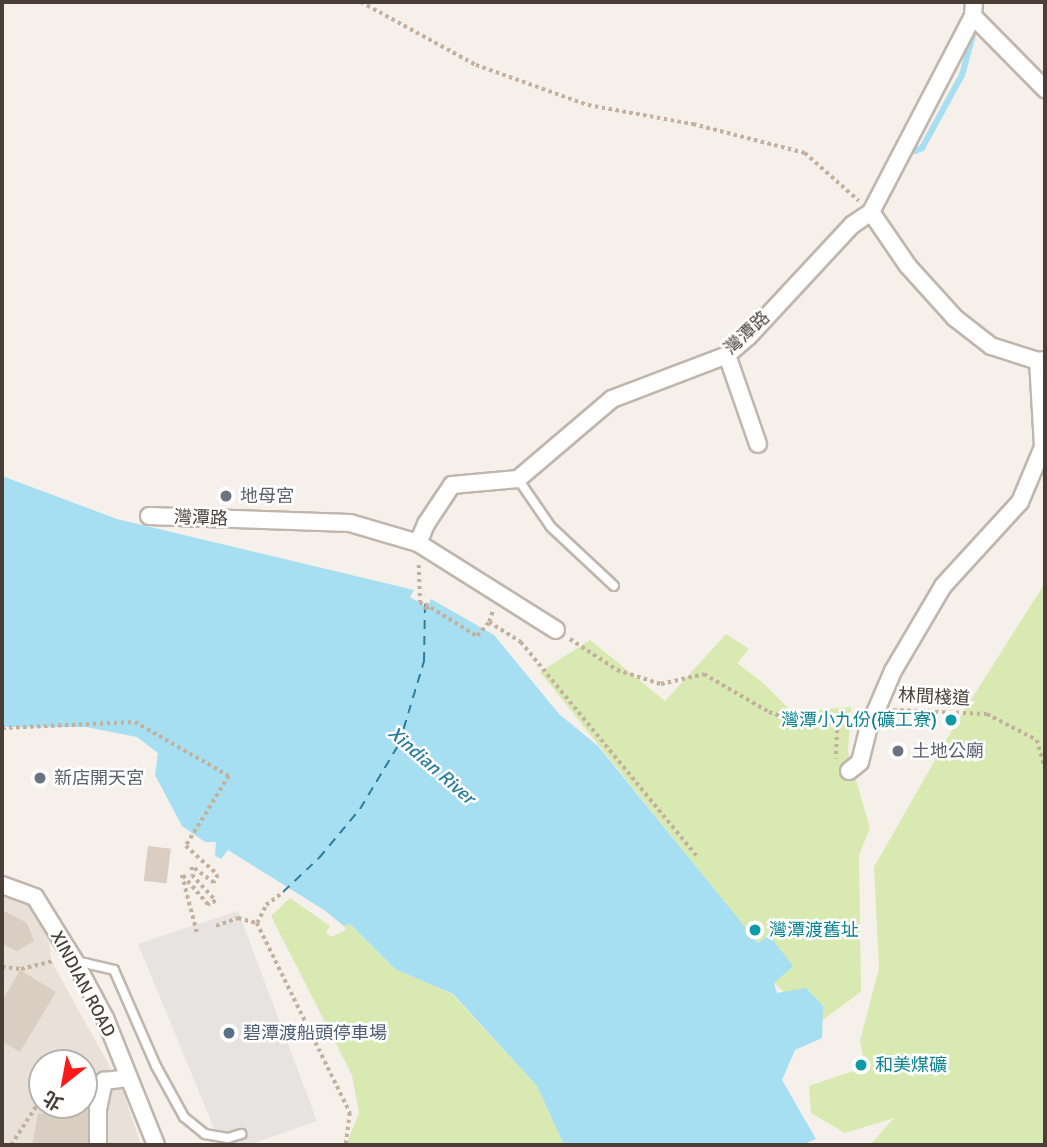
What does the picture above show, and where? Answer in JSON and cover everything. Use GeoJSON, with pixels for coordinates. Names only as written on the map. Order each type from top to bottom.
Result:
{"type":"FeatureCollection","features":[{"type":"Feature","properties":{"kind":"street","name":"灣潭路"},"geometry":{"type":"LineString","coordinates":[[518,479],[612,399],[727,355],[748,337],[852,225],[871,212],[974,9]]}},
{"type":"Feature","properties":{"kind":"street"},"geometry":{"type":"LineString","coordinates":[[974,9],[1045,89]]}},
{"type":"Feature","properties":{"kind":"street"},"geometry":{"type":"LineString","coordinates":[[849,771],[860,762],[877,706],[893,671],[943,586],[1020,502],[1042,447],[1042,360],[991,346],[955,318],[908,266],[871,212]]}},
{"type":"Feature","properties":{"kind":"street"},"geometry":{"type":"LineString","coordinates":[[727,355],[758,444]]}},
{"type":"Feature","properties":{"kind":"street"},"geometry":{"type":"LineString","coordinates":[[418,543],[426,524],[452,485],[518,479]]}},
{"type":"Feature","properties":{"kind":"street","name":"灣潭路"},"geometry":{"type":"LineString","coordinates":[[149,516],[350,523],[418,543],[556,630]]}},
{"type":"Feature","properties":{"kind":"street","name":"XINDIAN ROAD"},"geometry":{"type":"LineString","coordinates":[[2,885],[35,897],[74,960],[105,1018],[156,1145]]}},
{"type":"Feature","properties":{"kind":"street"},"geometry":{"type":"LineString","coordinates":[[98,1145],[98,1109],[104,1081],[128,1078]]}},
{"type":"Feature","properties":{"kind":"lane"},"geometry":{"type":"LineString","coordinates":[[518,479],[551,527],[614,586]]}},
{"type":"Feature","properties":{"kind":"lane"},"geometry":{"type":"LineString","coordinates":[[74,960],[114,970],[156,1066],[184,1117],[205,1134],[228,1138],[241,1134]]}},
{"type":"Feature","properties":{"kind":"path"},"geometry":{"type":"LineString","coordinates":[[362,2],[476,65],[589,105],[693,124],[806,153],[871,212]]}},
{"type":"Feature","properties":{"kind":"path"},"geometry":{"type":"LineString","coordinates":[[418,543],[420,602],[428,610],[425,604],[477,636],[489,622],[498,595]]}},
{"type":"Feature","properties":{"kind":"path"},"geometry":{"type":"LineString","coordinates":[[489,622],[521,642],[697,856]]}},
{"type":"Feature","properties":{"kind":"path"},"geometry":{"type":"LineString","coordinates":[[556,630],[617,670],[650,681],[661,684],[704,674],[769,712],[799,723],[838,716],[839,742],[835,767],[849,771]]}},
{"type":"Feature","properties":{"kind":"path","name":"林間棧道"},"geometry":{"type":"LineString","coordinates":[[877,706],[899,711],[987,714],[1037,740],[1045,768]]}},
{"type":"Feature","properties":{"kind":"path"},"geometry":{"type":"LineString","coordinates":[[2,728],[135,722],[229,776],[186,846],[218,875],[214,883],[192,867],[192,875],[216,901],[208,905],[182,875],[197,932]]}},
{"type":"Feature","properties":{"kind":"path"},"geometry":{"type":"LineString","coordinates":[[257,923],[266,905],[283,892]]}},
{"type":"Feature","properties":{"kind":"path"},"geometry":{"type":"LineString","coordinates":[[216,926],[238,919],[257,923]]}},
{"type":"Feature","properties":{"kind":"path"},"geometry":{"type":"LineString","coordinates":[[257,923],[351,1113],[346,1145]]}},
{"type":"Feature","properties":{"kind":"path"},"geometry":{"type":"LineString","coordinates":[[2,967],[21,970],[55,959],[74,960]]}},
{"type":"Feature","properties":{"kind":"path"},"geometry":{"type":"LineString","coordinates":[[11,1145],[28,1119]]}},
{"type":"Feature","properties":{"kind":"shaded area"},"geometry":{"type":"Polygon","coordinates":[[[2,892],[32,906],[48,928],[51,960],[123,1091],[141,1145],[2,1145],[2,892]]]}},
{"type":"Feature","properties":{"kind":"shaded area","name":"碧潭渡船頭停車場"},"geometry":{"type":"Polygon","coordinates":[[[238,911],[317,1121],[249,1145],[221,1145],[138,944],[238,911]]]}},
{"type":"Feature","properties":{"kind":"green space"},"geometry":{"type":"Polygon","coordinates":[[[1045,583],[1045,1145],[870,1145],[894,1118],[845,1133],[811,1113],[809,1086],[865,1067],[860,1041],[879,968],[874,867],[955,725],[1045,583]]]}},
{"type":"Feature","properties":{"kind":"green space"},"geometry":{"type":"Polygon","coordinates":[[[726,634],[749,649],[737,663],[762,682],[792,712],[851,707],[848,752],[870,828],[859,855],[861,992],[817,1024],[747,957],[737,918],[540,672],[590,640],[665,701],[726,634]]]}},
{"type":"Feature","properties":{"kind":"green space"},"geometry":{"type":"Polygon","coordinates":[[[290,898],[330,926],[326,933],[331,937],[346,930],[344,926],[350,924],[395,969],[452,994],[537,1086],[564,1145],[346,1145],[359,1113],[352,1075],[271,916],[290,898]]]}},
{"type":"Feature","properties":{"kind":"water","name":"Xindian River"},"geometry":{"type":"Polygon","coordinates":[[[2,476],[117,519],[414,590],[410,597],[427,607],[431,599],[494,635],[559,714],[598,746],[758,943],[769,935],[793,966],[774,983],[777,993],[806,988],[823,1006],[822,1038],[795,1050],[782,1080],[816,1139],[801,1145],[564,1145],[537,1086],[453,994],[395,969],[350,924],[344,926],[324,910],[228,850],[221,859],[215,856],[216,842],[205,842],[182,826],[155,775],[158,753],[137,737],[86,727],[2,727],[2,476]]]}},
{"type":"Feature","properties":{"kind":"building"},"geometry":{"type":"Polygon","coordinates":[[[148,846],[171,849],[167,884],[144,881],[148,846]]]}},
{"type":"Feature","properties":{"kind":"building"},"geometry":{"type":"Polygon","coordinates":[[[2,910],[27,923],[34,941],[17,951],[2,944],[2,910]]]}},
{"type":"Feature","properties":{"kind":"building"},"geometry":{"type":"Polygon","coordinates":[[[20,970],[56,992],[20,1052],[2,1041],[2,1001],[20,970]]]}},
{"type":"Feature","properties":{"kind":"building"},"geometry":{"type":"Polygon","coordinates":[[[37,1119],[95,1119],[89,1145],[32,1145],[37,1119]]]}},
{"type":"Feature","properties":{"kind":"waterway"},"geometry":{"type":"LineString","coordinates":[[907,149],[915,151],[922,148],[962,75],[976,24]]}},
{"type":"Feature","properties":{"kind":"ferry route"},"geometry":{"type":"LineString","coordinates":[[283,892],[319,858],[360,809],[399,744],[424,661],[425,604]]}},
{"type":"Feature","properties":{"kind":"place","name":"地母宮"},"geometry":{"type":"Point","coordinates":[226,496]}},
{"type":"Feature","properties":{"kind":"place","name":"灣潭小九份(礦工寮)"},"geometry":{"type":"Point","coordinates":[951,720]}},
{"type":"Feature","properties":{"kind":"place","name":"土地公廟"},"geometry":{"type":"Point","coordinates":[898,751]}},
{"type":"Feature","properties":{"kind":"place","name":"新店開天宮"},"geometry":{"type":"Point","coordinates":[40,778]}},
{"type":"Feature","properties":{"kind":"place","name":"灣潭渡舊址"},"geometry":{"type":"Point","coordinates":[755,930]}},
{"type":"Feature","properties":{"kind":"place","name":"碧潭渡船頭停車場"},"geometry":{"type":"Point","coordinates":[229,1033]}},
{"type":"Feature","properties":{"kind":"place","name":"和美煤礦"},"geometry":{"type":"Point","coordinates":[861,1065]}}]}
